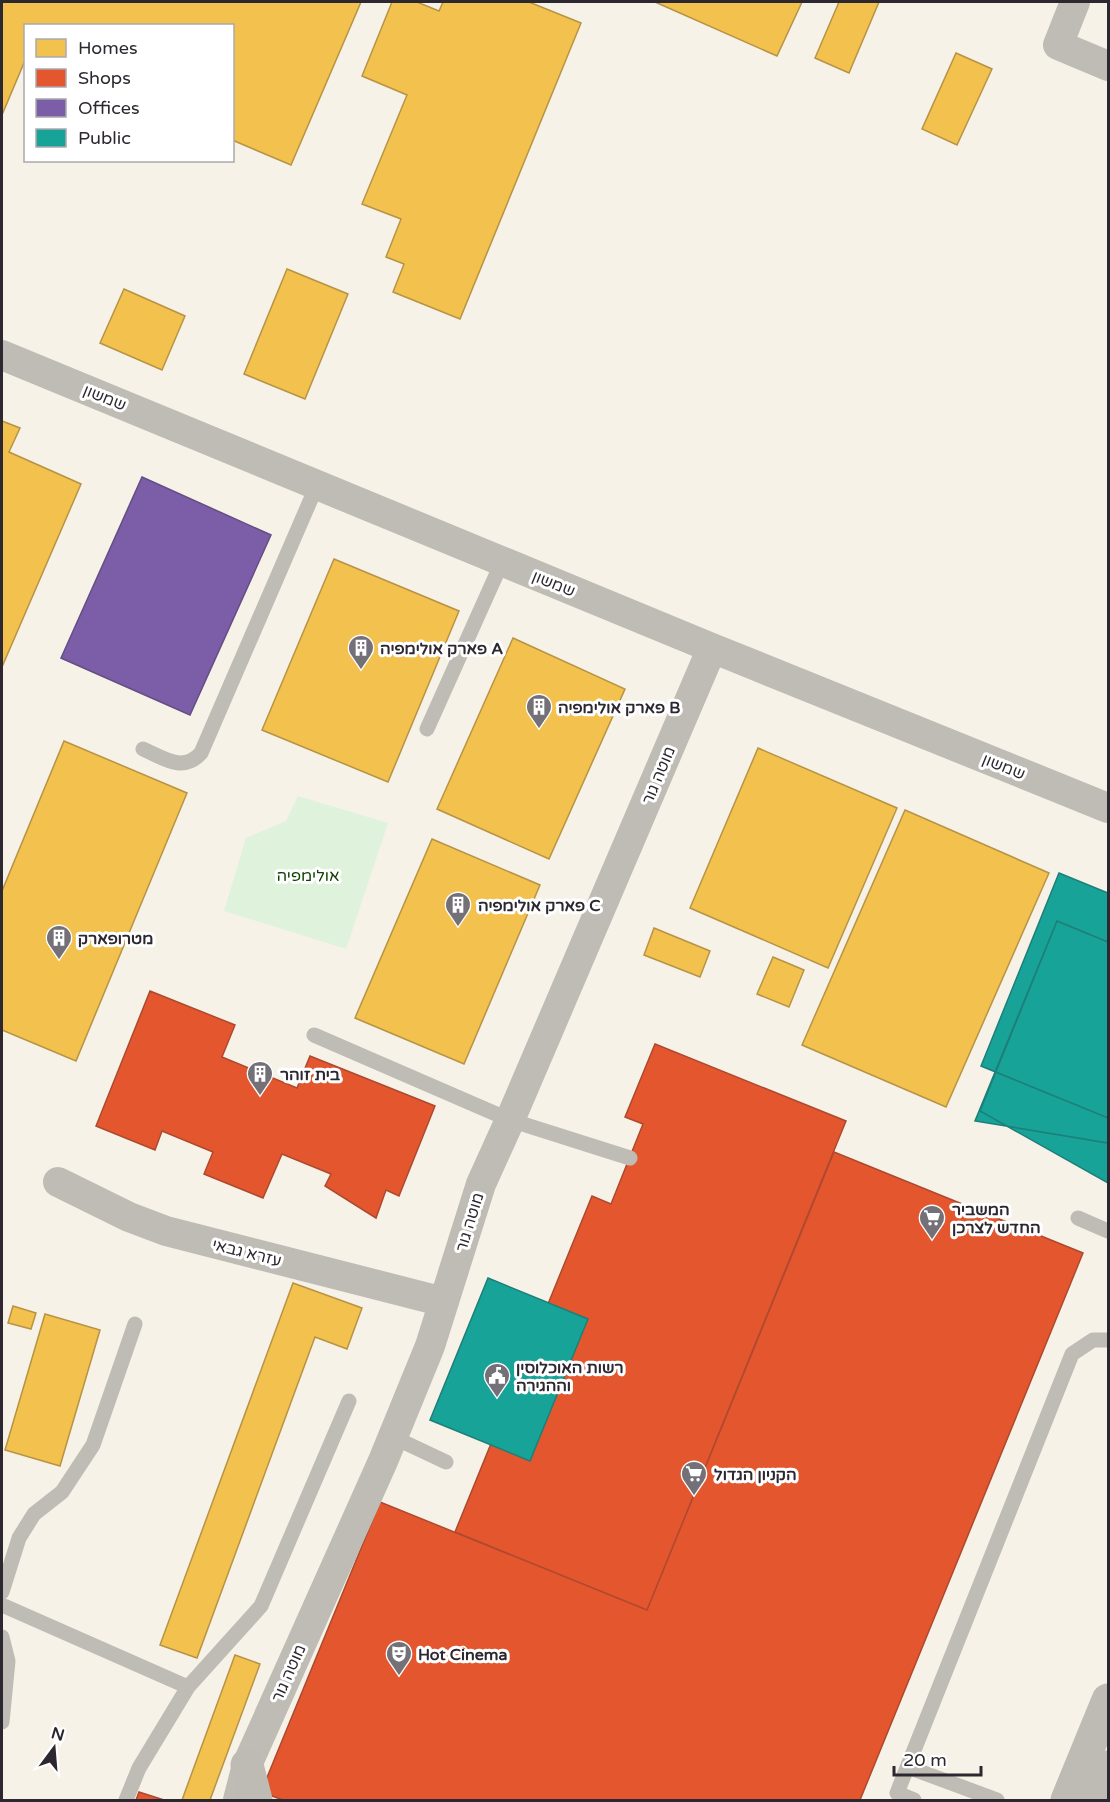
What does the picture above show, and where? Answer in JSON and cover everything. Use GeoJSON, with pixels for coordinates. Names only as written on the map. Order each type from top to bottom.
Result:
{"type":"FeatureCollection","features":[{"type":"Feature","properties":{"kind":"street"},"geometry":{"type":"LineString","coordinates":[[1075,2],[1058,45],[1108,66]]}},
{"type":"Feature","properties":{"kind":"street","name":"שמשון"},"geometry":{"type":"LineString","coordinates":[[2,355],[502,562],[1108,808]]}},
{"type":"Feature","properties":{"kind":"street","name":"מוטה גור"},"geometry":{"type":"LineString","coordinates":[[238,1800],[248,1765],[393,1437],[430,1346],[481,1184],[712,648]]}},
{"type":"Feature","properties":{"kind":"street","name":"עזרא גבאי"},"geometry":{"type":"LineString","coordinates":[[58,1182],[129,1217],[166,1231],[444,1302]]}},
{"type":"Feature","properties":{"kind":"street"},"geometry":{"type":"LineString","coordinates":[[1067,1800],[1108,1700]]}},
{"type":"Feature","properties":{"kind":"street"},"geometry":{"type":"LineString","coordinates":[[248,1765],[256,1800]]}},
{"type":"Feature","properties":{"kind":"street"},"geometry":{"type":"LineString","coordinates":[[1094,1800],[1108,1767]]}},
{"type":"Feature","properties":{"kind":"lane"},"geometry":{"type":"LineString","coordinates":[[142,749],[174,763],[195,760],[201,753],[317,485]]}},
{"type":"Feature","properties":{"kind":"lane"},"geometry":{"type":"LineString","coordinates":[[427,729],[502,562]]}},
{"type":"Feature","properties":{"kind":"lane"},"geometry":{"type":"LineString","coordinates":[[314,1035],[510,1120],[630,1158]]}},
{"type":"Feature","properties":{"kind":"lane"},"geometry":{"type":"LineString","coordinates":[[1078,1218],[1108,1231]]}},
{"type":"Feature","properties":{"kind":"lane"},"geometry":{"type":"LineString","coordinates":[[2,1592],[19,1538],[34,1514],[62,1492],[93,1444],[135,1324]]}},
{"type":"Feature","properties":{"kind":"lane"},"geometry":{"type":"LineString","coordinates":[[914,1800],[897,1793],[1072,1354],[1093,1340],[1108,1340]]}},
{"type":"Feature","properties":{"kind":"lane"},"geometry":{"type":"LineString","coordinates":[[126,1800],[139,1768],[188,1687],[261,1606],[349,1401]]}},
{"type":"Feature","properties":{"kind":"lane"},"geometry":{"type":"LineString","coordinates":[[393,1437],[446,1462]]}},
{"type":"Feature","properties":{"kind":"lane"},"geometry":{"type":"LineString","coordinates":[[2,1605],[188,1687]]}},
{"type":"Feature","properties":{"kind":"lane"},"geometry":{"type":"LineString","coordinates":[[2,1637],[8,1661],[2,1722]]}},
{"type":"Feature","properties":{"kind":"lane"},"geometry":{"type":"LineString","coordinates":[[908,1767],[997,1800]]}},
{"type":"Feature","properties":{"kind":"shaded area"},"geometry":{"type":"Polygon","coordinates":[[[2,2],[1108,2],[1108,1800],[2,1800],[2,2]]]}},
{"type":"Feature","properties":{"kind":"green space","name":"אולימפיה"},"geometry":{"type":"Polygon","coordinates":[[[298,796],[388,823],[346,949],[224,911],[246,838],[286,821],[298,796]]]}},
{"type":"Feature","properties":{"kind":"building: Homes"},"geometry":{"type":"Polygon","coordinates":[[[2,2],[361,2],[291,165],[234,141],[234,24],[24,24],[24,63],[2,115],[2,2]]]}},
{"type":"Feature","properties":{"kind":"building: Homes"},"geometry":{"type":"Polygon","coordinates":[[[392,2],[417,2],[439,11],[443,2],[529,2],[581,23],[460,319],[393,292],[404,264],[386,257],[401,219],[362,204],[407,95],[362,76],[392,2]]]}},
{"type":"Feature","properties":{"kind":"building: Homes"},"geometry":{"type":"Polygon","coordinates":[[[655,2],[802,2],[777,56],[655,2]]]}},
{"type":"Feature","properties":{"kind":"building: Homes"},"geometry":{"type":"Polygon","coordinates":[[[839,2],[879,2],[849,73],[815,58],[839,2]]]}},
{"type":"Feature","properties":{"kind":"building: Homes"},"geometry":{"type":"Polygon","coordinates":[[[956,53],[992,69],[957,145],[922,129],[956,53]]]}},
{"type":"Feature","properties":{"kind":"building: Homes"},"geometry":{"type":"Polygon","coordinates":[[[287,269],[348,294],[305,399],[244,374],[287,269]]]}},
{"type":"Feature","properties":{"kind":"building: Homes"},"geometry":{"type":"Polygon","coordinates":[[[124,289],[185,316],[162,370],[100,343],[124,289]]]}},
{"type":"Feature","properties":{"kind":"building: Homes"},"geometry":{"type":"Polygon","coordinates":[[[2,421],[20,428],[9,452],[81,484],[2,667],[2,421]]]}},
{"type":"Feature","properties":{"kind":"building: Homes","name":"פארק אולימפיה A"},"geometry":{"type":"Polygon","coordinates":[[[334,559],[459,611],[388,782],[262,730],[334,559]]]}},
{"type":"Feature","properties":{"kind":"building: Homes","name":"פארק אולימפיה B"},"geometry":{"type":"Polygon","coordinates":[[[513,638],[625,689],[549,859],[437,809],[513,638]]]}},
{"type":"Feature","properties":{"kind":"building: Homes","name":"מטרופארק"},"geometry":{"type":"Polygon","coordinates":[[[64,741],[187,793],[76,1061],[2,1030],[2,891],[64,741]]]}},
{"type":"Feature","properties":{"kind":"building: Homes"},"geometry":{"type":"Polygon","coordinates":[[[758,748],[897,808],[828,968],[690,908],[758,748]]]}},
{"type":"Feature","properties":{"kind":"building: Homes"},"geometry":{"type":"Polygon","coordinates":[[[905,810],[1049,873],[946,1107],[802,1045],[905,810]]]}},
{"type":"Feature","properties":{"kind":"building: Homes","name":"פארק אולימפיה C"},"geometry":{"type":"Polygon","coordinates":[[[432,839],[540,885],[464,1064],[355,1018],[432,839]]]}},
{"type":"Feature","properties":{"kind":"building: Homes"},"geometry":{"type":"Polygon","coordinates":[[[654,928],[710,951],[700,977],[644,955],[654,928]]]}},
{"type":"Feature","properties":{"kind":"building: Homes"},"geometry":{"type":"Polygon","coordinates":[[[773,957],[804,970],[789,1007],[757,994],[773,957]]]}},
{"type":"Feature","properties":{"kind":"building: Homes"},"geometry":{"type":"Polygon","coordinates":[[[293,1283],[362,1308],[347,1349],[315,1337],[197,1658],[160,1645],[293,1283]]]}},
{"type":"Feature","properties":{"kind":"building: Homes"},"geometry":{"type":"Polygon","coordinates":[[[13,1306],[36,1313],[31,1329],[8,1323],[13,1306]]]}},
{"type":"Feature","properties":{"kind":"building: Homes"},"geometry":{"type":"Polygon","coordinates":[[[45,1314],[100,1330],[60,1466],[5,1450],[45,1314]]]}},
{"type":"Feature","properties":{"kind":"building: Homes"},"geometry":{"type":"Polygon","coordinates":[[[235,1655],[260,1664],[210,1800],[182,1800],[235,1655]]]}},
{"type":"Feature","properties":{"kind":"building: Shops","name":"בית זוהר"},"geometry":{"type":"Polygon","coordinates":[[[150,991],[235,1025],[222,1057],[297,1088],[310,1056],[435,1106],[399,1196],[386,1190],[376,1218],[325,1186],[331,1174],[282,1154],[263,1198],[204,1174],[213,1152],[162,1131],[155,1150],[96,1126],[150,991]]]}},
{"type":"Feature","properties":{"kind":"building: Shops"},"geometry":{"type":"Polygon","coordinates":[[[655,1044],[846,1121],[647,1610],[455,1532],[592,1196],[611,1204],[643,1124],[625,1117],[655,1044]]]}},
{"type":"Feature","properties":{"kind":"building: Shops"},"geometry":{"type":"Polygon","coordinates":[[[834,1152],[1083,1253],[860,1800],[283,1800],[261,1792],[380,1502],[647,1610],[834,1152]]]}},
{"type":"Feature","properties":{"kind":"building: Shops"},"geometry":{"type":"Polygon","coordinates":[[[139,1792],[164,1800],[136,1800],[139,1792]]]}},
{"type":"Feature","properties":{"kind":"building: Offices"},"geometry":{"type":"Polygon","coordinates":[[[142,477],[271,535],[190,715],[61,658],[142,477]]]}},
{"type":"Feature","properties":{"kind":"building: Public"},"geometry":{"type":"Polygon","coordinates":[[[1059,873],[1108,893],[1108,1118],[981,1066],[1059,873]]]}},
{"type":"Feature","properties":{"kind":"building: Public"},"geometry":{"type":"Polygon","coordinates":[[[1057,921],[1108,942],[1108,1183],[980,1111],[1057,921]]]}},
{"type":"Feature","properties":{"kind":"building: Public"},"geometry":{"type":"Polygon","coordinates":[[[1057,921],[1108,942],[1108,1143],[975,1121],[1057,921]]]}},
{"type":"Feature","properties":{"kind":"building: Public"},"geometry":{"type":"Polygon","coordinates":[[[488,1278],[588,1319],[530,1461],[430,1420],[488,1278]]]}},
{"type":"Feature","properties":{"kind":"place","name":"פארק אולימפיה A"},"geometry":{"type":"Point","coordinates":[361,671]}},
{"type":"Feature","properties":{"kind":"place","name":"פארק אולימפיה B"},"geometry":{"type":"Point","coordinates":[539,730]}},
{"type":"Feature","properties":{"kind":"place","name":"פארק אולימפיה C"},"geometry":{"type":"Point","coordinates":[458,928]}},
{"type":"Feature","properties":{"kind":"place","name":"מטרופארק"},"geometry":{"type":"Point","coordinates":[59,961]}},
{"type":"Feature","properties":{"kind":"place","name":"בית זוהר"},"geometry":{"type":"Point","coordinates":[260,1097]}},
{"type":"Feature","properties":{"kind":"place","name":"המשביר החדש לצרכן"},"geometry":{"type":"Point","coordinates":[932,1241]}},
{"type":"Feature","properties":{"kind":"place","name":"רשות האוכלוסין וההגירה"},"geometry":{"type":"Point","coordinates":[497,1399]}},
{"type":"Feature","properties":{"kind":"place","name":"הקניון הגדול"},"geometry":{"type":"Point","coordinates":[694,1497]}},
{"type":"Feature","properties":{"kind":"place","name":"Hot Cinema"},"geometry":{"type":"Point","coordinates":[399,1677]}}]}
